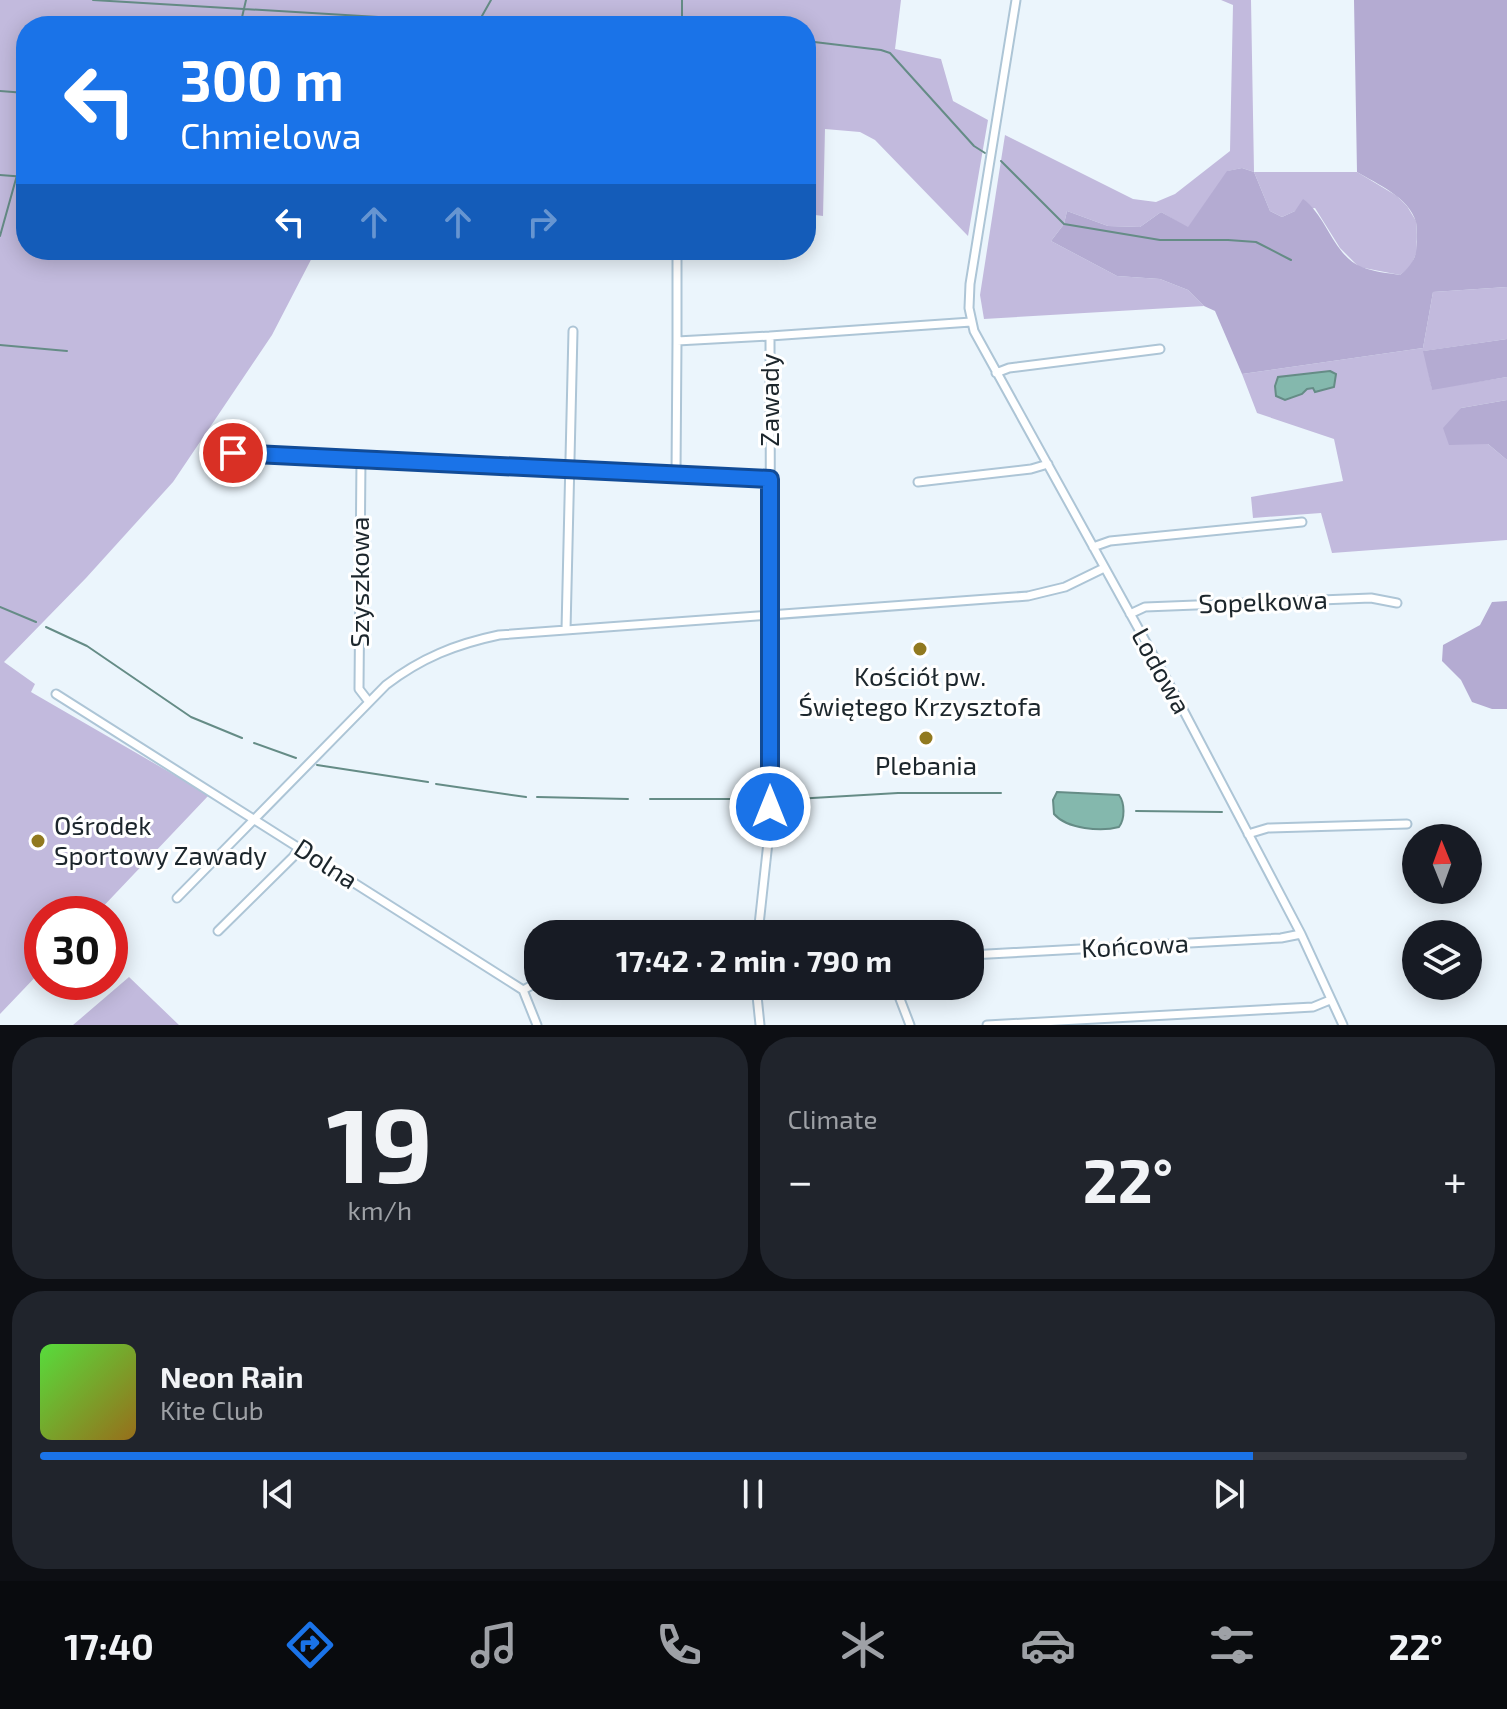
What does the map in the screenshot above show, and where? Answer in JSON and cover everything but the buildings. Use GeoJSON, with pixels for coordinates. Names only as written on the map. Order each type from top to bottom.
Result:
{"type":"FeatureCollection","features":[{"type":"Feature","properties":{"kind":"street"},"geometry":{"type":"LineString","coordinates":[[770,336],[971,322],[968,304],[970,284],[1016,0]]}},
{"type":"Feature","properties":{"kind":"street"},"geometry":{"type":"LineString","coordinates":[[676,474],[677,260]]}},
{"type":"Feature","properties":{"kind":"street","name":"Lodowa"},"geometry":{"type":"LineString","coordinates":[[971,322],[979,342],[1130,614],[1301,934],[1343,1025]]}},
{"type":"Feature","properties":{"kind":"street"},"geometry":{"type":"LineString","coordinates":[[566,630],[573,331]]}},
{"type":"Feature","properties":{"kind":"street","name":"Zawady"},"geometry":{"type":"LineString","coordinates":[[677,341],[770,336],[770,817],[759,920]]}},
{"type":"Feature","properties":{"kind":"street"},"geometry":{"type":"LineString","coordinates":[[996,373],[1009,368],[1160,349]]}},
{"type":"Feature","properties":{"kind":"street"},"geometry":{"type":"LineString","coordinates":[[207,452],[770,479]]}},
{"type":"Feature","properties":{"kind":"street","name":"Szyszkowa"},"geometry":{"type":"LineString","coordinates":[[361,459],[359,689],[369,702]]}},
{"type":"Feature","properties":{"kind":"street"},"geometry":{"type":"LineString","coordinates":[[918,482],[1031,469],[1048,464]]}},
{"type":"Feature","properties":{"kind":"street"},"geometry":{"type":"LineString","coordinates":[[1093,547],[1110,541],[1302,522]]}},
{"type":"Feature","properties":{"kind":"street"},"geometry":{"type":"LineString","coordinates":[[177,898],[369,702],[402,673],[448,648],[499,635],[1028,596],[1065,587],[1104,568]]}},
{"type":"Feature","properties":{"kind":"street","name":"Sopelkowa"},"geometry":{"type":"LineString","coordinates":[[1130,614],[1145,607],[1324,599],[1371,598],[1397,603]]}},
{"type":"Feature","properties":{"kind":"street","name":"Dolna"},"geometry":{"type":"LineString","coordinates":[[56,694],[523,990]]}},
{"type":"Feature","properties":{"kind":"street"},"geometry":{"type":"LineString","coordinates":[[1248,834],[1268,828],[1402,824]]}},
{"type":"Feature","properties":{"kind":"street"},"geometry":{"type":"LineString","coordinates":[[218,931],[299,848]]}},
{"type":"Feature","properties":{"kind":"street","name":"Końcowa"},"geometry":{"type":"LineString","coordinates":[[984,954],[1281,938],[1301,934]]}},
{"type":"Feature","properties":{"kind":"street"},"geometry":{"type":"LineString","coordinates":[[523,990],[537,1025]]}},
{"type":"Feature","properties":{"kind":"street"},"geometry":{"type":"LineString","coordinates":[[757,1000],[760,1025]]}},
{"type":"Feature","properties":{"kind":"street"},"geometry":{"type":"LineString","coordinates":[[900,1000],[910,1025]]}},
{"type":"Feature","properties":{"kind":"street"},"geometry":{"type":"LineString","coordinates":[[987,1025],[1313,1007],[1330,1000]]}},
{"type":"Feature","properties":{"kind":"shaded area"},"geometry":{"type":"Polygon","coordinates":[[[0,0],[901,0],[895,49],[941,59],[953,101],[988,120],[968,236],[875,140],[860,132],[825,129],[823,216],[816,215],[816,16],[16,16],[16,260],[311,260],[272,335],[173,482],[4,662],[35,684],[31,692],[209,795],[113,896],[24,896],[24,989],[0,1014],[0,0]]]}},
{"type":"Feature","properties":{"kind":"shaded area"},"geometry":{"type":"Polygon","coordinates":[[[1221,0],[1251,0],[1254,172],[1242,168],[1228,171],[1188,228],[1161,212],[1140,227],[1108,226],[1067,211],[1064,224],[1051,241],[1117,276],[1160,279],[1188,290],[1204,306],[984,319],[980,295],[1005,135],[1133,199],[1156,202],[1175,194],[1230,151],[1233,5],[1221,0]]]}},
{"type":"Feature","properties":{"kind":"shaded area"},"geometry":{"type":"Polygon","coordinates":[[[1354,0],[1507,0],[1507,287],[1433,292],[1423,348],[1242,374],[1215,311],[1204,306],[1188,290],[1160,279],[1117,276],[1051,241],[1064,224],[1067,211],[1108,226],[1140,227],[1161,212],[1188,227],[1227,171],[1242,168],[1254,172],[1270,211],[1282,217],[1295,211],[1303,199],[1352,262],[1371,270],[1400,275],[1415,256],[1416,222],[1400,198],[1357,172],[1354,0]]]}},
{"type":"Feature","properties":{"kind":"shaded area"},"geometry":{"type":"Polygon","coordinates":[[[1254,172],[1357,172],[1397,196],[1416,221],[1417,251],[1411,266],[1400,275],[1359,267],[1340,248],[1315,208],[1282,217],[1270,211],[1254,172]]]}},
{"type":"Feature","properties":{"kind":"shaded area"},"geometry":{"type":"Polygon","coordinates":[[[1507,287],[1507,339],[1424,351],[1432,389],[1507,377],[1507,400],[1461,408],[1449,444],[1488,444],[1507,460],[1507,540],[1332,553],[1321,513],[1253,518],[1251,497],[1343,481],[1334,439],[1257,413],[1242,374],[1423,348],[1433,292],[1507,287]]]}},
{"type":"Feature","properties":{"kind":"shaded area"},"geometry":{"type":"Polygon","coordinates":[[[1507,339],[1507,377],[1432,390],[1423,351],[1507,339]]]}},
{"type":"Feature","properties":{"kind":"shaded area"},"geometry":{"type":"Polygon","coordinates":[[[1330,371],[1336,374],[1334,387],[1315,392],[1313,388],[1307,389],[1285,400],[1276,396],[1278,377],[1330,371]]]}},
{"type":"Feature","properties":{"kind":"shaded area"},"geometry":{"type":"Polygon","coordinates":[[[1507,400],[1507,460],[1488,444],[1449,445],[1443,428],[1461,408],[1507,400]]]}},
{"type":"Feature","properties":{"kind":"shaded area"},"geometry":{"type":"Polygon","coordinates":[[[1507,601],[1507,709],[1492,709],[1472,702],[1461,680],[1442,661],[1443,645],[1480,625],[1492,602],[1507,601]]]}},
{"type":"Feature","properties":{"kind":"shaded area"},"geometry":{"type":"Polygon","coordinates":[[[1057,792],[1119,795],[1123,807],[1121,824],[1103,829],[1067,823],[1054,814],[1053,800],[1057,792]]]}},
{"type":"Feature","properties":{"kind":"shaded area"},"geometry":{"type":"Polygon","coordinates":[[[128,978],[179,1025],[73,1025],[102,1000],[128,1000],[128,978]]]}},
{"type":"Feature","properties":{"kind":"waterway"},"geometry":{"type":"LineString","coordinates":[[93,0],[361,16]]}},
{"type":"Feature","properties":{"kind":"waterway"},"geometry":{"type":"LineString","coordinates":[[242,16],[246,0]]}},
{"type":"Feature","properties":{"kind":"waterway"},"geometry":{"type":"LineString","coordinates":[[482,16],[491,0]]}},
{"type":"Feature","properties":{"kind":"waterway"},"geometry":{"type":"LineString","coordinates":[[682,0],[682,16]]}},
{"type":"Feature","properties":{"kind":"waterway"},"geometry":{"type":"LineString","coordinates":[[816,42],[890,53],[974,146],[985,153]]}},
{"type":"Feature","properties":{"kind":"waterway"},"geometry":{"type":"LineString","coordinates":[[0,91],[16,92]]}},
{"type":"Feature","properties":{"kind":"waterway"},"geometry":{"type":"LineString","coordinates":[[1001,161],[1064,224],[1160,240],[1256,242],[1291,260]]}},
{"type":"Feature","properties":{"kind":"waterway"},"geometry":{"type":"LineString","coordinates":[[0,175],[16,176]]}},
{"type":"Feature","properties":{"kind":"waterway"},"geometry":{"type":"LineString","coordinates":[[0,236],[16,179]]}},
{"type":"Feature","properties":{"kind":"waterway"},"geometry":{"type":"LineString","coordinates":[[0,345],[67,351]]}},
{"type":"Feature","properties":{"kind":"waterway"},"geometry":{"type":"LineString","coordinates":[[0,607],[36,622]]}},
{"type":"Feature","properties":{"kind":"waterway"},"geometry":{"type":"LineString","coordinates":[[46,627],[87,646],[191,717],[242,738]]}},
{"type":"Feature","properties":{"kind":"waterway"},"geometry":{"type":"LineString","coordinates":[[254,743],[296,758]]}},
{"type":"Feature","properties":{"kind":"waterway"},"geometry":{"type":"LineString","coordinates":[[317,765],[428,782]]}},
{"type":"Feature","properties":{"kind":"waterway"},"geometry":{"type":"LineString","coordinates":[[436,784],[526,797]]}},
{"type":"Feature","properties":{"kind":"waterway"},"geometry":{"type":"LineString","coordinates":[[778,800],[898,793],[1001,793]]}},
{"type":"Feature","properties":{"kind":"waterway"},"geometry":{"type":"LineString","coordinates":[[537,797],[628,799]]}},
{"type":"Feature","properties":{"kind":"waterway"},"geometry":{"type":"LineString","coordinates":[[650,799],[765,799]]}},
{"type":"Feature","properties":{"kind":"waterway"},"geometry":{"type":"LineString","coordinates":[[1136,811],[1222,812]]}},
{"type":"Feature","properties":{"kind":"place","name":"Kościół pw. Świętego Krzysztofa"},"geometry":{"type":"Point","coordinates":[920,649]}},
{"type":"Feature","properties":{"kind":"place","name":"Plebania"},"geometry":{"type":"Point","coordinates":[926,738]}},
{"type":"Feature","properties":{"kind":"place","name":"Ośrodek Sportowy Zawady"},"geometry":{"type":"Point","coordinates":[38,841]}},
{"type":"Feature","properties":{"kind":"route"},"geometry":{"type":"LineString","coordinates":[[233,453],[770,479],[770,807]]}}]}
